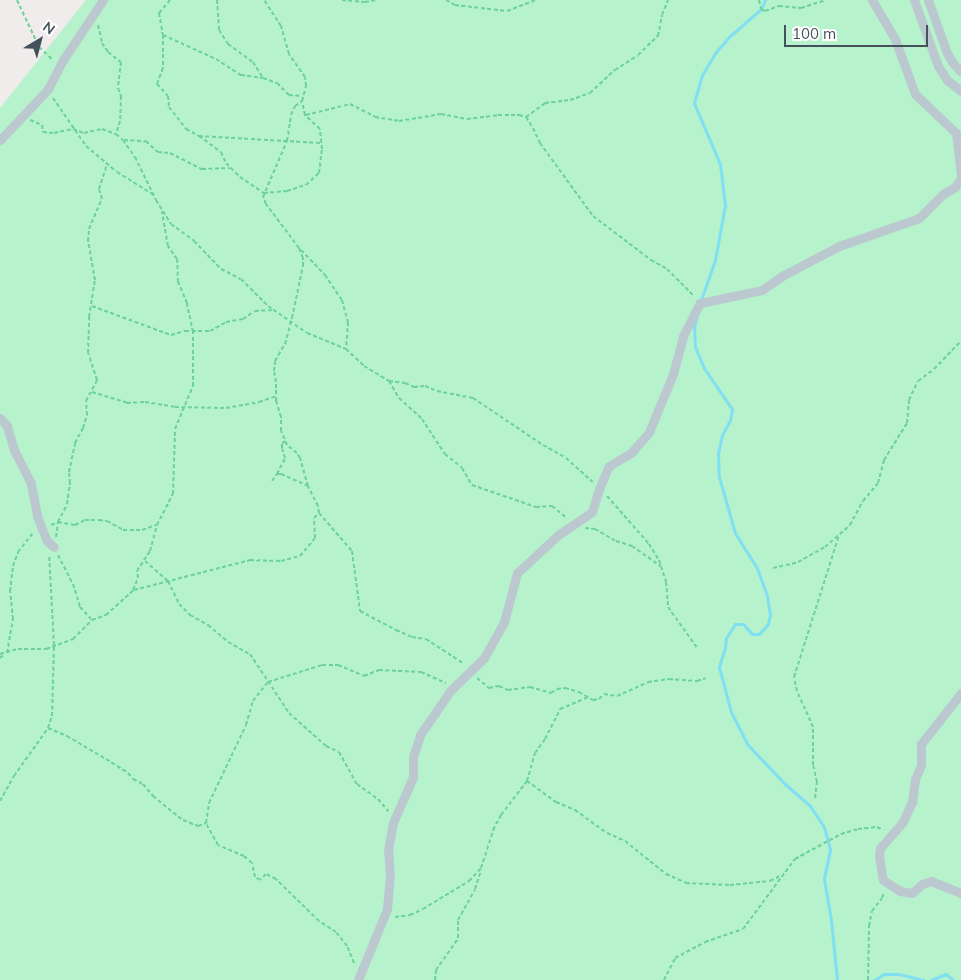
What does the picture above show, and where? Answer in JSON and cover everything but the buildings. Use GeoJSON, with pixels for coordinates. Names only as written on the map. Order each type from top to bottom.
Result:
{"type":"FeatureCollection","features":[{"type":"Feature","properties":{"kind":"street"},"geometry":{"type":"LineString","coordinates":[[359,979],[387,909],[390,877],[388,850],[393,823],[413,778],[413,757],[420,735],[438,712],[445,697],[484,658],[504,622],[518,572],[573,524],[594,510],[599,488],[609,466],[631,454],[649,432],[673,374],[683,336],[700,303],[762,290],[782,276],[839,246],[919,218],[944,194],[955,187],[961,176],[956,133],[915,94],[895,39],[872,0]]}},
{"type":"Feature","properties":{"kind":"street"},"geometry":{"type":"LineString","coordinates":[[961,72],[947,53],[928,2],[916,4],[938,66],[947,80],[961,91]]}},
{"type":"Feature","properties":{"kind":"street"},"geometry":{"type":"LineString","coordinates":[[0,140],[48,89],[60,66],[101,3]]}},
{"type":"Feature","properties":{"kind":"street"},"geometry":{"type":"LineString","coordinates":[[0,418],[7,426],[14,450],[31,484],[37,516],[51,544]]}},
{"type":"Feature","properties":{"kind":"street"},"geometry":{"type":"LineString","coordinates":[[961,693],[922,744],[921,764],[915,780],[912,802],[902,823],[880,848],[879,856],[883,880],[907,894],[931,881],[961,894]]}},
{"type":"Feature","properties":{"kind":"path"},"geometry":{"type":"LineString","coordinates":[[17,0],[39,47],[60,66]]}},
{"type":"Feature","properties":{"kind":"path"},"geometry":{"type":"LineString","coordinates":[[170,0],[159,12],[163,35],[163,68],[157,84],[168,96],[169,107],[186,129],[220,152],[230,168],[240,178],[264,193],[296,189],[311,181],[320,170],[321,143],[320,128],[306,115],[302,101],[306,86],[303,72],[295,66],[289,54],[281,26],[264,0]]}},
{"type":"Feature","properties":{"kind":"path"},"geometry":{"type":"LineString","coordinates":[[217,0],[219,30],[228,44],[254,62],[263,78]]}},
{"type":"Feature","properties":{"kind":"path"},"geometry":{"type":"LineString","coordinates":[[342,0],[364,2],[377,0]]}},
{"type":"Feature","properties":{"kind":"path"},"geometry":{"type":"LineString","coordinates":[[446,0],[455,5],[506,11],[535,0]]}},
{"type":"Feature","properties":{"kind":"path"},"geometry":{"type":"LineString","coordinates":[[526,118],[545,103],[570,100],[590,93],[615,70],[638,55],[658,36],[668,0]]}},
{"type":"Feature","properties":{"kind":"path"},"geometry":{"type":"LineString","coordinates":[[759,0],[762,9],[765,10],[779,6],[801,8],[826,0]]}},
{"type":"Feature","properties":{"kind":"path"},"geometry":{"type":"LineString","coordinates":[[101,3],[97,16],[102,43],[108,52],[121,62],[118,88],[121,96],[120,121],[116,134]]}},
{"type":"Feature","properties":{"kind":"path"},"geometry":{"type":"LineString","coordinates":[[163,35],[216,60],[241,75],[263,78],[277,83],[289,95],[302,96]]}},
{"type":"Feature","properties":{"kind":"path"},"geometry":{"type":"LineString","coordinates":[[48,89],[86,146],[107,164],[154,196]]}},
{"type":"Feature","properties":{"kind":"path"},"geometry":{"type":"LineString","coordinates":[[302,101],[296,106],[291,115],[287,141],[263,197],[266,204],[299,248],[325,275],[342,300],[348,322],[346,349]]}},
{"type":"Feature","properties":{"kind":"path"},"geometry":{"type":"LineString","coordinates":[[306,115],[350,104],[375,117],[398,121],[441,114],[467,119],[498,115],[519,115],[526,118],[540,143],[593,216],[651,260],[667,269],[700,303]]}},
{"type":"Feature","properties":{"kind":"path"},"geometry":{"type":"LineString","coordinates":[[23,117],[42,125],[43,132],[54,133],[73,129],[84,133],[102,129],[116,134],[124,140],[171,224],[194,241],[221,270],[241,278],[268,306],[307,334],[346,349],[364,366],[389,381],[405,383],[414,387],[425,386],[438,391],[458,394]]}},
{"type":"Feature","properties":{"kind":"path"},"geometry":{"type":"LineString","coordinates":[[199,136],[321,143]]}},
{"type":"Feature","properties":{"kind":"path"},"geometry":{"type":"LineString","coordinates":[[124,140],[146,141],[158,152],[170,153],[202,169],[230,168]]}},
{"type":"Feature","properties":{"kind":"path"},"geometry":{"type":"LineString","coordinates":[[0,801],[14,776],[48,728],[52,716],[54,645],[51,544],[58,522],[67,504],[70,483],[69,472],[74,443],[83,428],[87,415],[86,401],[97,380],[88,353],[89,317],[95,280],[88,251],[89,229],[102,199],[98,189],[107,164]]}},
{"type":"Feature","properties":{"kind":"path"},"geometry":{"type":"LineString","coordinates":[[133,591],[138,578],[137,571],[145,561],[154,540],[157,525],[173,494],[175,429],[193,386],[194,332],[187,303],[178,282],[177,259],[168,246],[162,210]]}},
{"type":"Feature","properties":{"kind":"path"},"geometry":{"type":"LineString","coordinates":[[299,248],[303,266],[285,344],[275,361],[276,396],[281,417],[281,431],[287,445],[300,458],[308,486],[319,512],[352,550],[360,611],[396,630],[433,643],[473,670],[477,680],[490,688],[499,686],[508,690],[530,687],[551,693],[557,689],[565,688],[579,692],[593,700],[599,699],[604,694],[617,696],[648,682],[669,679],[697,681],[706,678]]}},
{"type":"Feature","properties":{"kind":"path"},"geometry":{"type":"LineString","coordinates":[[92,305],[171,335],[185,331],[210,331],[226,322],[243,318],[264,309],[276,310]]}},
{"type":"Feature","properties":{"kind":"path"},"geometry":{"type":"LineString","coordinates":[[773,568],[798,562],[825,547],[850,525],[863,501],[878,482],[884,460],[907,423],[909,400],[918,381],[934,369],[961,341]]}},
{"type":"Feature","properties":{"kind":"path"},"geometry":{"type":"LineString","coordinates":[[389,381],[399,398],[422,418],[445,454],[462,468],[472,485],[536,507],[552,506],[573,524],[581,528],[595,529],[616,541],[632,546],[661,566]]}},
{"type":"Feature","properties":{"kind":"path"},"geometry":{"type":"LineString","coordinates":[[92,391],[126,403],[145,402],[175,407],[226,408],[259,402],[276,396]]}},
{"type":"Feature","properties":{"kind":"path"},"geometry":{"type":"LineString","coordinates":[[272,481],[285,458],[282,443],[286,440]]}},
{"type":"Feature","properties":{"kind":"path"},"geometry":{"type":"LineString","coordinates":[[277,474],[287,475],[308,486]]}},
{"type":"Feature","properties":{"kind":"path"},"geometry":{"type":"LineString","coordinates":[[0,654],[18,649],[46,650],[54,645],[73,639],[92,620],[106,615],[133,591],[250,560],[281,561],[300,556],[314,538],[314,518],[319,512]]}},
{"type":"Feature","properties":{"kind":"path"},"geometry":{"type":"LineString","coordinates":[[0,658],[7,653],[14,619],[10,591],[13,566],[18,552],[35,531],[58,522],[75,525],[85,520],[107,521],[122,530],[142,530],[157,525]]}},
{"type":"Feature","properties":{"kind":"path"},"geometry":{"type":"LineString","coordinates":[[815,798],[813,727],[797,691],[794,677],[840,534]]}},
{"type":"Feature","properties":{"kind":"path"},"geometry":{"type":"LineString","coordinates":[[51,544],[73,584],[80,607],[92,620]]}},
{"type":"Feature","properties":{"kind":"path"},"geometry":{"type":"LineString","coordinates":[[145,561],[168,581],[179,604],[190,615],[208,625],[228,642],[250,654],[278,700],[300,725],[326,746],[339,752],[357,784],[378,799],[387,809],[393,823]]}},
{"type":"Feature","properties":{"kind":"path"},"geometry":{"type":"LineString","coordinates":[[359,979],[347,946],[336,932],[319,921],[272,876],[266,874],[260,880],[256,877],[252,863],[244,856],[218,845],[206,823],[209,803],[246,724],[253,701],[268,682],[296,672],[338,665],[364,676],[379,670],[421,672],[456,686]]}},
{"type":"Feature","properties":{"kind":"path"},"geometry":{"type":"LineString","coordinates":[[434,980],[436,970],[458,938],[458,920],[475,889],[493,830],[501,815],[527,781],[535,753],[545,739],[560,709],[588,697]]}},
{"type":"Feature","properties":{"kind":"path"},"geometry":{"type":"LineString","coordinates":[[48,728],[67,736],[128,773],[133,780],[143,784],[154,796],[183,820],[198,826],[206,823]]}},
{"type":"Feature","properties":{"kind":"path"},"geometry":{"type":"LineString","coordinates":[[527,781],[556,802],[575,810],[607,833],[624,841],[666,874],[686,883],[740,885],[770,881],[780,876]]}},
{"type":"Feature","properties":{"kind":"path"},"geometry":{"type":"LineString","coordinates":[[664,980],[675,958],[705,942],[743,929],[767,899],[780,876],[795,859],[841,834],[858,828],[877,827],[892,835]]}},
{"type":"Feature","properties":{"kind":"path"},"geometry":{"type":"LineString","coordinates":[[393,918],[398,915],[410,915],[423,909],[469,881],[481,868]]}},
{"type":"Feature","properties":{"kind":"path"},"geometry":{"type":"LineString","coordinates":[[868,980],[869,926],[872,910],[882,898],[885,887],[883,880]]}},
{"type":"Feature","properties":{"kind":"green space"},"geometry":{"type":"Polygon","coordinates":[[[86,0],[961,0],[961,980],[0,980],[0,108],[86,0]]]}},
{"type":"Feature","properties":{"kind":"waterway"},"geometry":{"type":"LineString","coordinates":[[701,300],[715,260],[725,205],[720,164],[694,103],[702,75],[715,53],[730,36],[761,9],[765,0]]}},
{"type":"Feature","properties":{"kind":"waterway"},"geometry":{"type":"LineString","coordinates":[[697,316],[694,327],[695,347],[704,368],[732,409],[730,420],[722,435],[718,454],[719,477],[735,533],[757,568],[767,596],[770,615],[768,624],[759,634],[752,634],[743,624],[735,624],[726,638],[719,667],[731,712],[748,745],[785,784],[810,806],[824,827],[830,850],[824,879],[831,920],[837,980]]}},
{"type":"Feature","properties":{"kind":"waterway"},"geometry":{"type":"LineString","coordinates":[[874,980],[884,974],[899,974],[923,980]]}},
{"type":"Feature","properties":{"kind":"waterway"},"geometry":{"type":"LineString","coordinates":[[931,980],[946,974],[953,980]]}}]}
